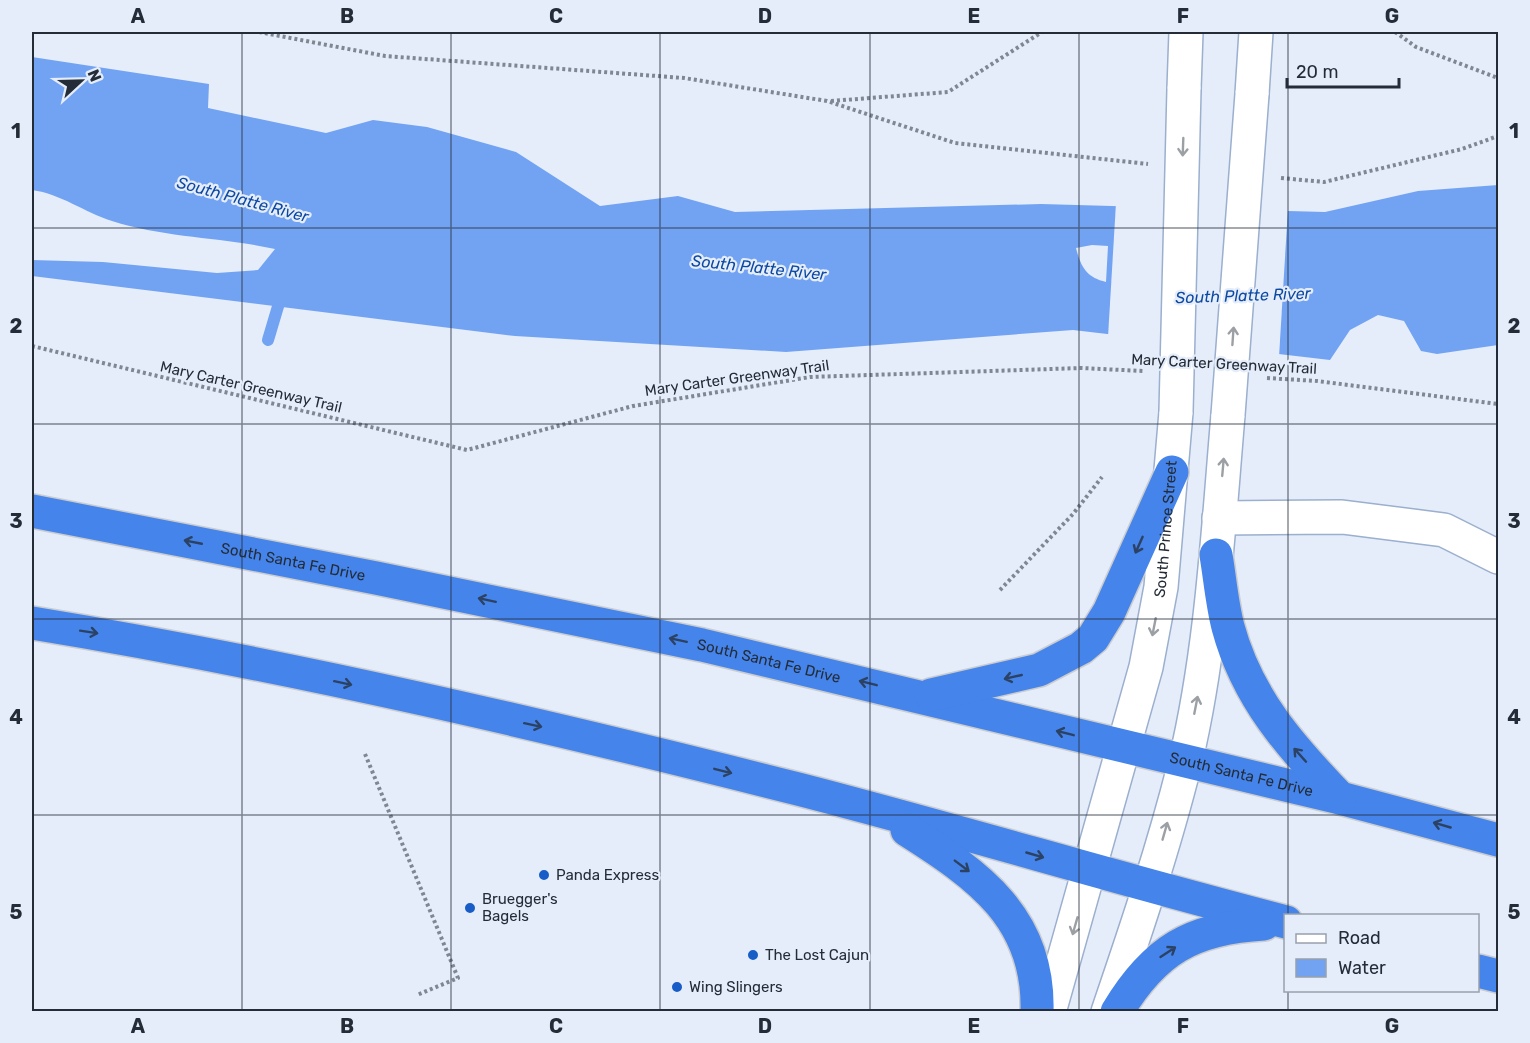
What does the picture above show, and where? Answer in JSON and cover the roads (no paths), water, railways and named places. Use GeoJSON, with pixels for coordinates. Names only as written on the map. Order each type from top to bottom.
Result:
{"type":"FeatureCollection","features":[{"type":"Feature","properties":{"kind":"highway"},"geometry":{"type":"LineString","coordinates":[[925,697],[1039,670],[1081,648],[1093,638],[1109,612],[1172,472]]}},
{"type":"Feature","properties":{"kind":"highway","name":"South Santa Fe Drive"},"geometry":{"type":"LineString","coordinates":[[32,511],[702,645],[925,697],[1185,763],[1340,798],[1498,840]]}},
{"type":"Feature","properties":{"kind":"highway"},"geometry":{"type":"LineString","coordinates":[[1216,555],[1228,625],[1253,691],[1283,736],[1340,798]]}},
{"type":"Feature","properties":{"kind":"highway"},"geometry":{"type":"LineString","coordinates":[[32,623],[114,636],[550,728],[877,811],[1149,887],[1284,921]]}},
{"type":"Feature","properties":{"kind":"highway"},"geometry":{"type":"LineString","coordinates":[[877,811],[971,873],[1007,910],[1030,953],[1036,977],[1037,1011]]}},
{"type":"Feature","properties":{"kind":"highway"},"geometry":{"type":"LineString","coordinates":[[1117,1011],[1146,969],[1183,943],[1224,928],[1284,922]]}},
{"type":"Feature","properties":{"kind":"highway"},"geometry":{"type":"LineString","coordinates":[[1479,971],[1498,976]]}},
{"type":"Feature","properties":{"kind":"street","name":"South Prince Street"},"geometry":{"type":"LineString","coordinates":[[1049,1011],[1091,870],[1122,747],[1146,667],[1161,587],[1176,412],[1186,32]]}},
{"type":"Feature","properties":{"kind":"street"},"geometry":{"type":"LineString","coordinates":[[1108,1011],[1149,887],[1185,763],[1204,663],[1228,415],[1256,32]]}},
{"type":"Feature","properties":{"kind":"street"},"geometry":{"type":"LineString","coordinates":[[1219,518],[1342,517],[1444,530],[1498,556]]}},
{"type":"Feature","properties":{"kind":"water","name":"South Platte River"},"geometry":{"type":"Polygon","coordinates":[[[32,57],[209,84],[208,108],[326,133],[373,120],[427,127],[516,152],[600,206],[678,196],[735,212],[1041,204],[1325,212],[1418,191],[1498,185],[1498,345],[1437,354],[1421,351],[1404,321],[1378,315],[1350,330],[1330,360],[1073,330],[786,352],[515,336],[32,276],[32,260],[103,262],[217,273],[258,270],[275,249],[132,227],[102,217],[53,195],[32,190],[32,57]],[[1092,245],[1076,248],[1085,270],[1106,282],[1108,246],[1092,245]]]}},
{"type":"Feature","properties":{"kind":"waterway"},"geometry":{"type":"LineString","coordinates":[[268,340],[282,293]]}},
{"type":"Feature","properties":{"kind":"place","name":"Panda Express"},"geometry":{"type":"Point","coordinates":[544,875]}},
{"type":"Feature","properties":{"kind":"place","name":"Bruegger's Bagels"},"geometry":{"type":"Point","coordinates":[470,908]}},
{"type":"Feature","properties":{"kind":"place","name":"The Lost Cajun"},"geometry":{"type":"Point","coordinates":[753,955]}},
{"type":"Feature","properties":{"kind":"place","name":"Wing Slingers"},"geometry":{"type":"Point","coordinates":[677,987]}}]}
